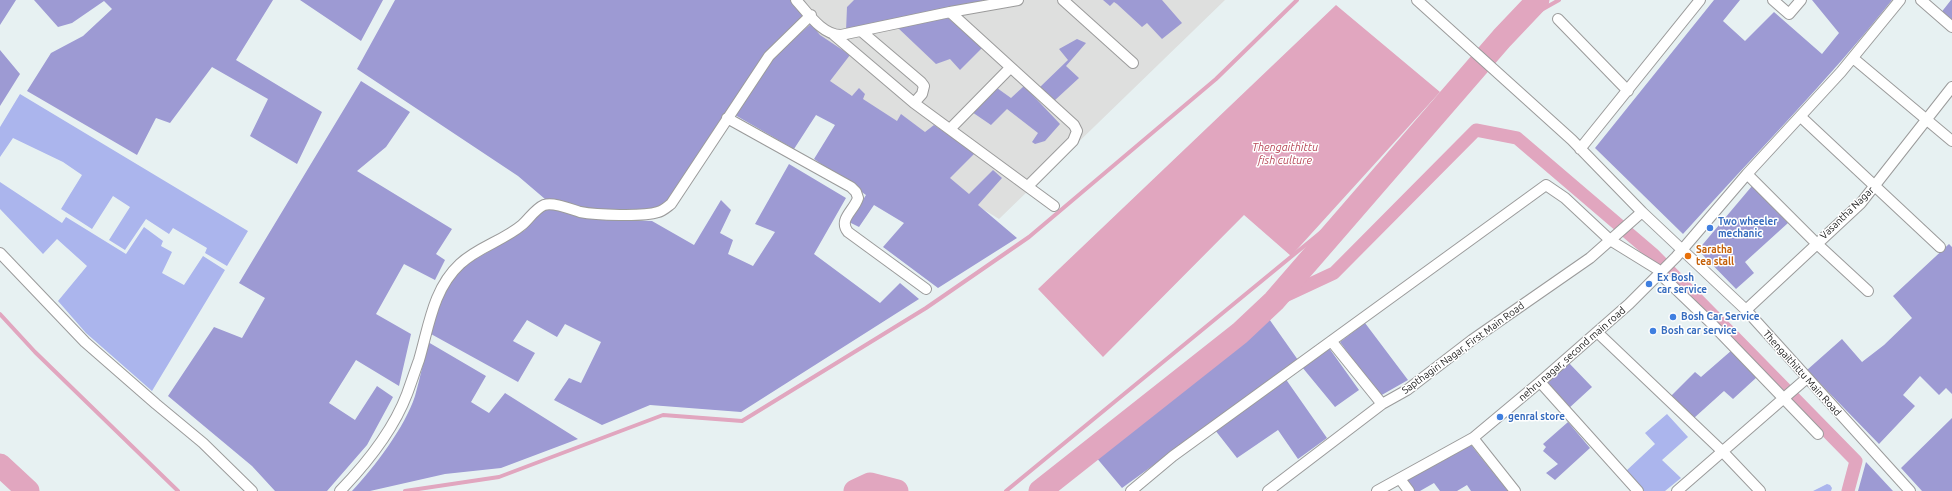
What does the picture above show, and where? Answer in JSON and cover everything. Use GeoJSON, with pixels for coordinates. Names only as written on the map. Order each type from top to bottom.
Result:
{"type":"FeatureCollection","features":[{"type":"Feature","properties":{"kind":"street"},"geometry":{"type":"LineString","coordinates":[[796,0],[824,29],[834,35],[914,103],[1054,206]]}},
{"type":"Feature","properties":{"kind":"street"},"geometry":{"type":"LineString","coordinates":[[834,35],[994,2],[1018,0]]}},
{"type":"Feature","properties":{"kind":"street"},"geometry":{"type":"LineString","coordinates":[[1063,0],[1133,63]]}},
{"type":"Feature","properties":{"kind":"street","name":"Thengaithittu Main Road"},"geometry":{"type":"LineString","coordinates":[[1417,0],[1572,140],[1642,212],[1679,254],[1746,310],[1805,380],[1910,491]]}},
{"type":"Feature","properties":{"kind":"street"},"geometry":{"type":"LineString","coordinates":[[1580,149],[1700,0]]}},
{"type":"Feature","properties":{"kind":"street"},"geometry":{"type":"LineString","coordinates":[[1773,0],[1789,14],[1801,0]]}},
{"type":"Feature","properties":{"kind":"street","name":"nehru nagar, second main road"},"geometry":{"type":"LineString","coordinates":[[1377,491],[1473,438],[1597,332],[1662,272],[1747,174],[1801,117],[1853,58],[1900,0]]}},
{"type":"Feature","properties":{"kind":"street"},"geometry":{"type":"LineString","coordinates":[[1921,0],[1952,27]]}},
{"type":"Feature","properties":{"kind":"street"},"geometry":{"type":"LineString","coordinates":[[950,12],[1074,125],[1077,131],[1073,141],[1028,186]]}},
{"type":"Feature","properties":{"kind":"street"},"geometry":{"type":"LineString","coordinates":[[340,491],[359,471],[387,433],[396,416],[418,361],[432,309],[440,290],[450,275],[460,264],[522,225],[538,209],[545,205],[595,213],[649,214],[660,212],[671,204],[769,56],[811,15]]}},
{"type":"Feature","properties":{"kind":"street"},"geometry":{"type":"LineString","coordinates":[[1558,19],[1628,91]]}},
{"type":"Feature","properties":{"kind":"street"},"geometry":{"type":"LineString","coordinates":[[861,30],[924,86],[914,103]]}},
{"type":"Feature","properties":{"kind":"street"},"geometry":{"type":"LineString","coordinates":[[1853,58],[1952,141]]}},
{"type":"Feature","properties":{"kind":"street"},"geometry":{"type":"LineString","coordinates":[[950,130],[1010,68]]}},
{"type":"Feature","properties":{"kind":"street","name":"Vasantha Nagar"},"geometry":{"type":"LineString","coordinates":[[1746,310],[1816,243],[1862,203],[1952,87]]}},
{"type":"Feature","properties":{"kind":"street"},"geometry":{"type":"LineString","coordinates":[[1801,117],[1940,247]]}},
{"type":"Feature","properties":{"kind":"street"},"geometry":{"type":"LineString","coordinates":[[727,118],[851,187],[856,192],[858,198],[844,222],[844,227],[848,232],[926,289]]}},
{"type":"Feature","properties":{"kind":"street"},"geometry":{"type":"LineString","coordinates":[[1747,174],[1816,243],[1868,291]]}},
{"type":"Feature","properties":{"kind":"street"},"geometry":{"type":"LineString","coordinates":[[1131,491],[1173,456],[1332,342],[1546,185],[1565,198],[1610,240],[1662,272],[1785,396],[1818,434]]}},
{"type":"Feature","properties":{"kind":"street","name":"Sapthagiri Nagar, First Main Road"},"geometry":{"type":"LineString","coordinates":[[1268,491],[1382,404],[1407,390],[1472,340],[1590,258],[1642,212]]}},
{"type":"Feature","properties":{"kind":"street"},"geometry":{"type":"LineString","coordinates":[[0,253],[85,342],[156,404],[204,443],[252,491]]}},
{"type":"Feature","properties":{"kind":"street"},"geometry":{"type":"LineString","coordinates":[[1597,332],[1722,451],[1760,491]]}},
{"type":"Feature","properties":{"kind":"street"},"geometry":{"type":"LineString","coordinates":[[1332,342],[1382,404]]}},
{"type":"Feature","properties":{"kind":"street"},"geometry":{"type":"LineString","coordinates":[[1677,491],[1805,380]]}},
{"type":"Feature","properties":{"kind":"street"},"geometry":{"type":"LineString","coordinates":[[1540,382],[1638,491]]}},
{"type":"Feature","properties":{"kind":"street"},"geometry":{"type":"LineString","coordinates":[[1473,438],[1515,491]]}},
{"type":"Feature","properties":{"kind":"street"},"geometry":{"type":"LineString","coordinates":[[1400,479],[1409,491]]}},
{"type":"Feature","properties":{"kind":"shaded area"},"geometry":{"type":"Polygon","coordinates":[[[0,0],[16,0],[0,25],[0,0]]]}},
{"type":"Feature","properties":{"kind":"shaded area"},"geometry":{"type":"Polygon","coordinates":[[[34,0],[273,0],[236,60],[322,112],[297,164],[250,136],[268,99],[212,67],[170,123],[156,118],[137,155],[27,91],[51,53],[83,36],[112,9],[104,1],[72,23],[58,27],[34,0]]]}},
{"type":"Feature","properties":{"kind":"shaded area"},"geometry":{"type":"Polygon","coordinates":[[[300,0],[383,0],[361,41],[300,0]]]}},
{"type":"Feature","properties":{"kind":"shaded area"},"geometry":{"type":"Polygon","coordinates":[[[395,0],[798,0],[811,15],[769,56],[671,204],[632,214],[552,205],[518,176],[357,69],[395,0]]]}},
{"type":"Feature","properties":{"kind":"shaded area"},"geometry":{"type":"Polygon","coordinates":[[[695,0],[1225,0],[999,219],[760,72],[695,0]]]}},
{"type":"Feature","properties":{"kind":"shaded area"},"geometry":{"type":"Polygon","coordinates":[[[854,0],[982,0],[985,2],[846,31],[847,7],[854,0]]]}},
{"type":"Feature","properties":{"kind":"shaded area"},"geometry":{"type":"Polygon","coordinates":[[[1103,0],[1162,0],[1182,23],[1162,39],[1147,23],[1142,27],[1117,4],[1114,2],[1110,6],[1103,0]]]}},
{"type":"Feature","properties":{"kind":"shaded area"},"geometry":{"type":"Polygon","coordinates":[[[1714,0],[1740,0],[1723,21],[1745,41],[1774,12],[1822,54],[1839,33],[1812,0],[1892,0],[1816,90],[1683,234],[1595,148],[1714,0]]]}},
{"type":"Feature","properties":{"kind":"shaded area"},"geometry":{"type":"Polygon","coordinates":[[[1952,0],[1952,25],[1940,14],[1952,0]]]}},
{"type":"Feature","properties":{"kind":"shaded area"},"geometry":{"type":"Polygon","coordinates":[[[948,18],[982,48],[960,70],[950,59],[936,64],[897,27],[948,18]]]}},
{"type":"Feature","properties":{"kind":"shaded area"},"geometry":{"type":"Polygon","coordinates":[[[811,24],[820,35],[850,55],[830,81],[852,96],[859,88],[865,94],[863,99],[897,121],[901,114],[925,132],[934,125],[975,153],[950,178],[969,194],[993,170],[1002,178],[978,205],[1017,238],[938,288],[883,247],[904,223],[874,205],[859,227],[849,222],[866,195],[814,159],[835,125],[816,115],[794,149],[735,115],[774,55],[811,24]]]}},
{"type":"Feature","properties":{"kind":"shaded area"},"geometry":{"type":"Polygon","coordinates":[[[1077,39],[1086,43],[1066,66],[1079,78],[1054,101],[1039,88],[1068,60],[1059,49],[1077,39]]]}},
{"type":"Feature","properties":{"kind":"shaded area"},"geometry":{"type":"Polygon","coordinates":[[[0,50],[20,74],[0,106],[0,50]]]}},
{"type":"Feature","properties":{"kind":"shaded area"},"geometry":{"type":"Polygon","coordinates":[[[361,81],[410,112],[386,147],[357,171],[452,229],[436,254],[445,260],[435,280],[404,264],[376,314],[411,334],[399,386],[356,360],[329,403],[355,420],[377,386],[393,397],[367,445],[327,491],[275,491],[252,466],[168,396],[214,327],[242,338],[265,298],[239,283],[361,81]]]}},
{"type":"Feature","properties":{"kind":"shaded area"},"geometry":{"type":"Polygon","coordinates":[[[1024,86],[1060,124],[1045,141],[1035,144],[1032,142],[1038,133],[1007,109],[991,125],[972,112],[997,88],[1011,98],[1024,86]]]}},
{"type":"Feature","properties":{"kind":"shaded area"},"geometry":{"type":"Polygon","coordinates":[[[20,94],[248,231],[227,266],[205,253],[207,248],[173,228],[169,234],[146,219],[125,250],[109,240],[130,207],[113,196],[92,229],[61,209],[82,175],[63,162],[13,138],[0,157],[0,127],[20,94]]]}},
{"type":"Feature","properties":{"kind":"shaded area"},"geometry":{"type":"Polygon","coordinates":[[[789,164],[846,198],[814,254],[880,303],[900,283],[919,299],[741,412],[650,405],[602,425],[554,400],[569,378],[581,383],[601,342],[565,324],[557,337],[527,320],[513,341],[535,353],[518,382],[431,334],[434,317],[452,279],[469,263],[525,230],[539,213],[546,210],[562,210],[584,218],[652,221],[694,245],[721,200],[731,210],[720,233],[733,240],[728,254],[753,266],[775,232],[755,224],[789,164]]]}},
{"type":"Feature","properties":{"kind":"shaded area"},"geometry":{"type":"Polygon","coordinates":[[[0,182],[62,223],[66,217],[126,254],[144,227],[163,241],[161,246],[172,252],[162,273],[184,285],[203,256],[225,270],[152,391],[86,333],[58,301],[87,266],[57,239],[43,254],[0,209],[0,182]]]}},
{"type":"Feature","properties":{"kind":"shaded area"},"geometry":{"type":"Polygon","coordinates":[[[1752,186],[1788,223],[1745,262],[1754,273],[1736,289],[1698,250],[1752,186]]]}},
{"type":"Feature","properties":{"kind":"shaded area"},"geometry":{"type":"Polygon","coordinates":[[[1949,244],[1952,247],[1952,394],[1946,388],[1939,395],[1920,376],[1903,395],[1915,406],[1879,444],[1807,370],[1842,339],[1862,362],[1884,345],[1912,318],[1893,296],[1949,244]]]}},
{"type":"Feature","properties":{"kind":"shaded area"},"geometry":{"type":"Polygon","coordinates":[[[1267,316],[1298,360],[1122,488],[1095,456],[1267,316]]]}},
{"type":"Feature","properties":{"kind":"shaded area"},"geometry":{"type":"Polygon","coordinates":[[[1365,323],[1408,380],[1380,396],[1340,342],[1365,323]]]}},
{"type":"Feature","properties":{"kind":"shaded area"},"geometry":{"type":"Polygon","coordinates":[[[428,342],[486,376],[471,402],[489,413],[505,393],[578,439],[501,468],[445,474],[370,491],[352,491],[379,459],[404,421],[415,396],[428,342]]]}},
{"type":"Feature","properties":{"kind":"shaded area"},"geometry":{"type":"Polygon","coordinates":[[[1329,348],[1359,390],[1335,407],[1302,367],[1329,348]]]}},
{"type":"Feature","properties":{"kind":"shaded area"},"geometry":{"type":"Polygon","coordinates":[[[1732,350],[1757,377],[1733,399],[1724,391],[1694,418],[1670,397],[1695,372],[1701,377],[1732,350]]]}},
{"type":"Feature","properties":{"kind":"shaded area"},"geometry":{"type":"Polygon","coordinates":[[[1569,363],[1592,387],[1568,409],[1544,384],[1569,363]]]}},
{"type":"Feature","properties":{"kind":"shaded area"},"geometry":{"type":"Polygon","coordinates":[[[1285,378],[1327,438],[1298,459],[1278,430],[1237,458],[1215,430],[1285,378]]]}},
{"type":"Feature","properties":{"kind":"shaded area"},"geometry":{"type":"Polygon","coordinates":[[[1667,414],[1688,437],[1662,460],[1681,478],[1665,491],[1644,491],[1626,471],[1655,444],[1645,433],[1667,414]]]}},
{"type":"Feature","properties":{"kind":"shaded area"},"geometry":{"type":"Polygon","coordinates":[[[1952,418],[1952,491],[1922,491],[1901,468],[1952,418]]]}},
{"type":"Feature","properties":{"kind":"shaded area"},"geometry":{"type":"Polygon","coordinates":[[[1568,422],[1590,448],[1555,480],[1546,473],[1558,464],[1543,451],[1546,447],[1543,444],[1568,422]]]}},
{"type":"Feature","properties":{"kind":"shaded area"},"geometry":{"type":"Polygon","coordinates":[[[1471,445],[1508,491],[1471,491],[1467,485],[1457,491],[1440,491],[1434,483],[1420,491],[1414,491],[1406,480],[1471,445]]]}},
{"type":"Feature","properties":{"kind":"shaded area"},"geometry":{"type":"Polygon","coordinates":[[[1866,462],[1893,491],[1858,491],[1866,462]]]}},
{"type":"Feature","properties":{"kind":"shaded area"},"geometry":{"type":"Polygon","coordinates":[[[1827,484],[1832,488],[1831,491],[1813,491],[1827,484]]]}},
{"type":"Feature","properties":{"kind":"water","name":"Thengaithittu fish culture"},"geometry":{"type":"Polygon","coordinates":[[[1336,5],[1440,92],[1291,256],[1244,215],[1103,357],[1038,289],[1336,5]]]}},
{"type":"Feature","properties":{"kind":"waterway"},"geometry":{"type":"LineString","coordinates":[[405,491],[499,477],[663,415],[742,421],[926,308],[1029,237],[1216,79],[1297,0]]}},
{"type":"Feature","properties":{"kind":"waterway"},"geometry":{"type":"LineString","coordinates":[[1040,491],[1240,333],[1274,301],[1502,38],[1538,0]]}},
{"type":"Feature","properties":{"kind":"waterway"},"geometry":{"type":"LineString","coordinates":[[1006,491],[1331,224],[1448,87],[1495,36],[1559,0]]}},
{"type":"Feature","properties":{"kind":"waterway"},"geometry":{"type":"LineString","coordinates":[[1274,301],[1334,273],[1476,130],[1517,138],[1654,255],[1856,461],[1848,491]]}},
{"type":"Feature","properties":{"kind":"waterway"},"geometry":{"type":"LineString","coordinates":[[0,314],[35,352],[178,491]]}},
{"type":"Feature","properties":{"kind":"waterway"},"geometry":{"type":"LineString","coordinates":[[0,465],[28,491]]}},
{"type":"Feature","properties":{"kind":"waterway"},"geometry":{"type":"LineString","coordinates":[[855,491],[870,484],[897,491]]}},
{"type":"Feature","properties":{"kind":"place","name":"Two wheeler mechanic"},"geometry":{"type":"Point","coordinates":[1710,228]}},
{"type":"Feature","properties":{"kind":"place","name":"Saratha tea stall"},"geometry":{"type":"Point","coordinates":[1688,256]}},
{"type":"Feature","properties":{"kind":"place","name":"Ex Bosh car service"},"geometry":{"type":"Point","coordinates":[1649,284]}},
{"type":"Feature","properties":{"kind":"place","name":"Bosh Car Service"},"geometry":{"type":"Point","coordinates":[1673,317]}},
{"type":"Feature","properties":{"kind":"place","name":"Bosh car service"},"geometry":{"type":"Point","coordinates":[1653,331]}},
{"type":"Feature","properties":{"kind":"place","name":"genral store"},"geometry":{"type":"Point","coordinates":[1500,417]}}]}
